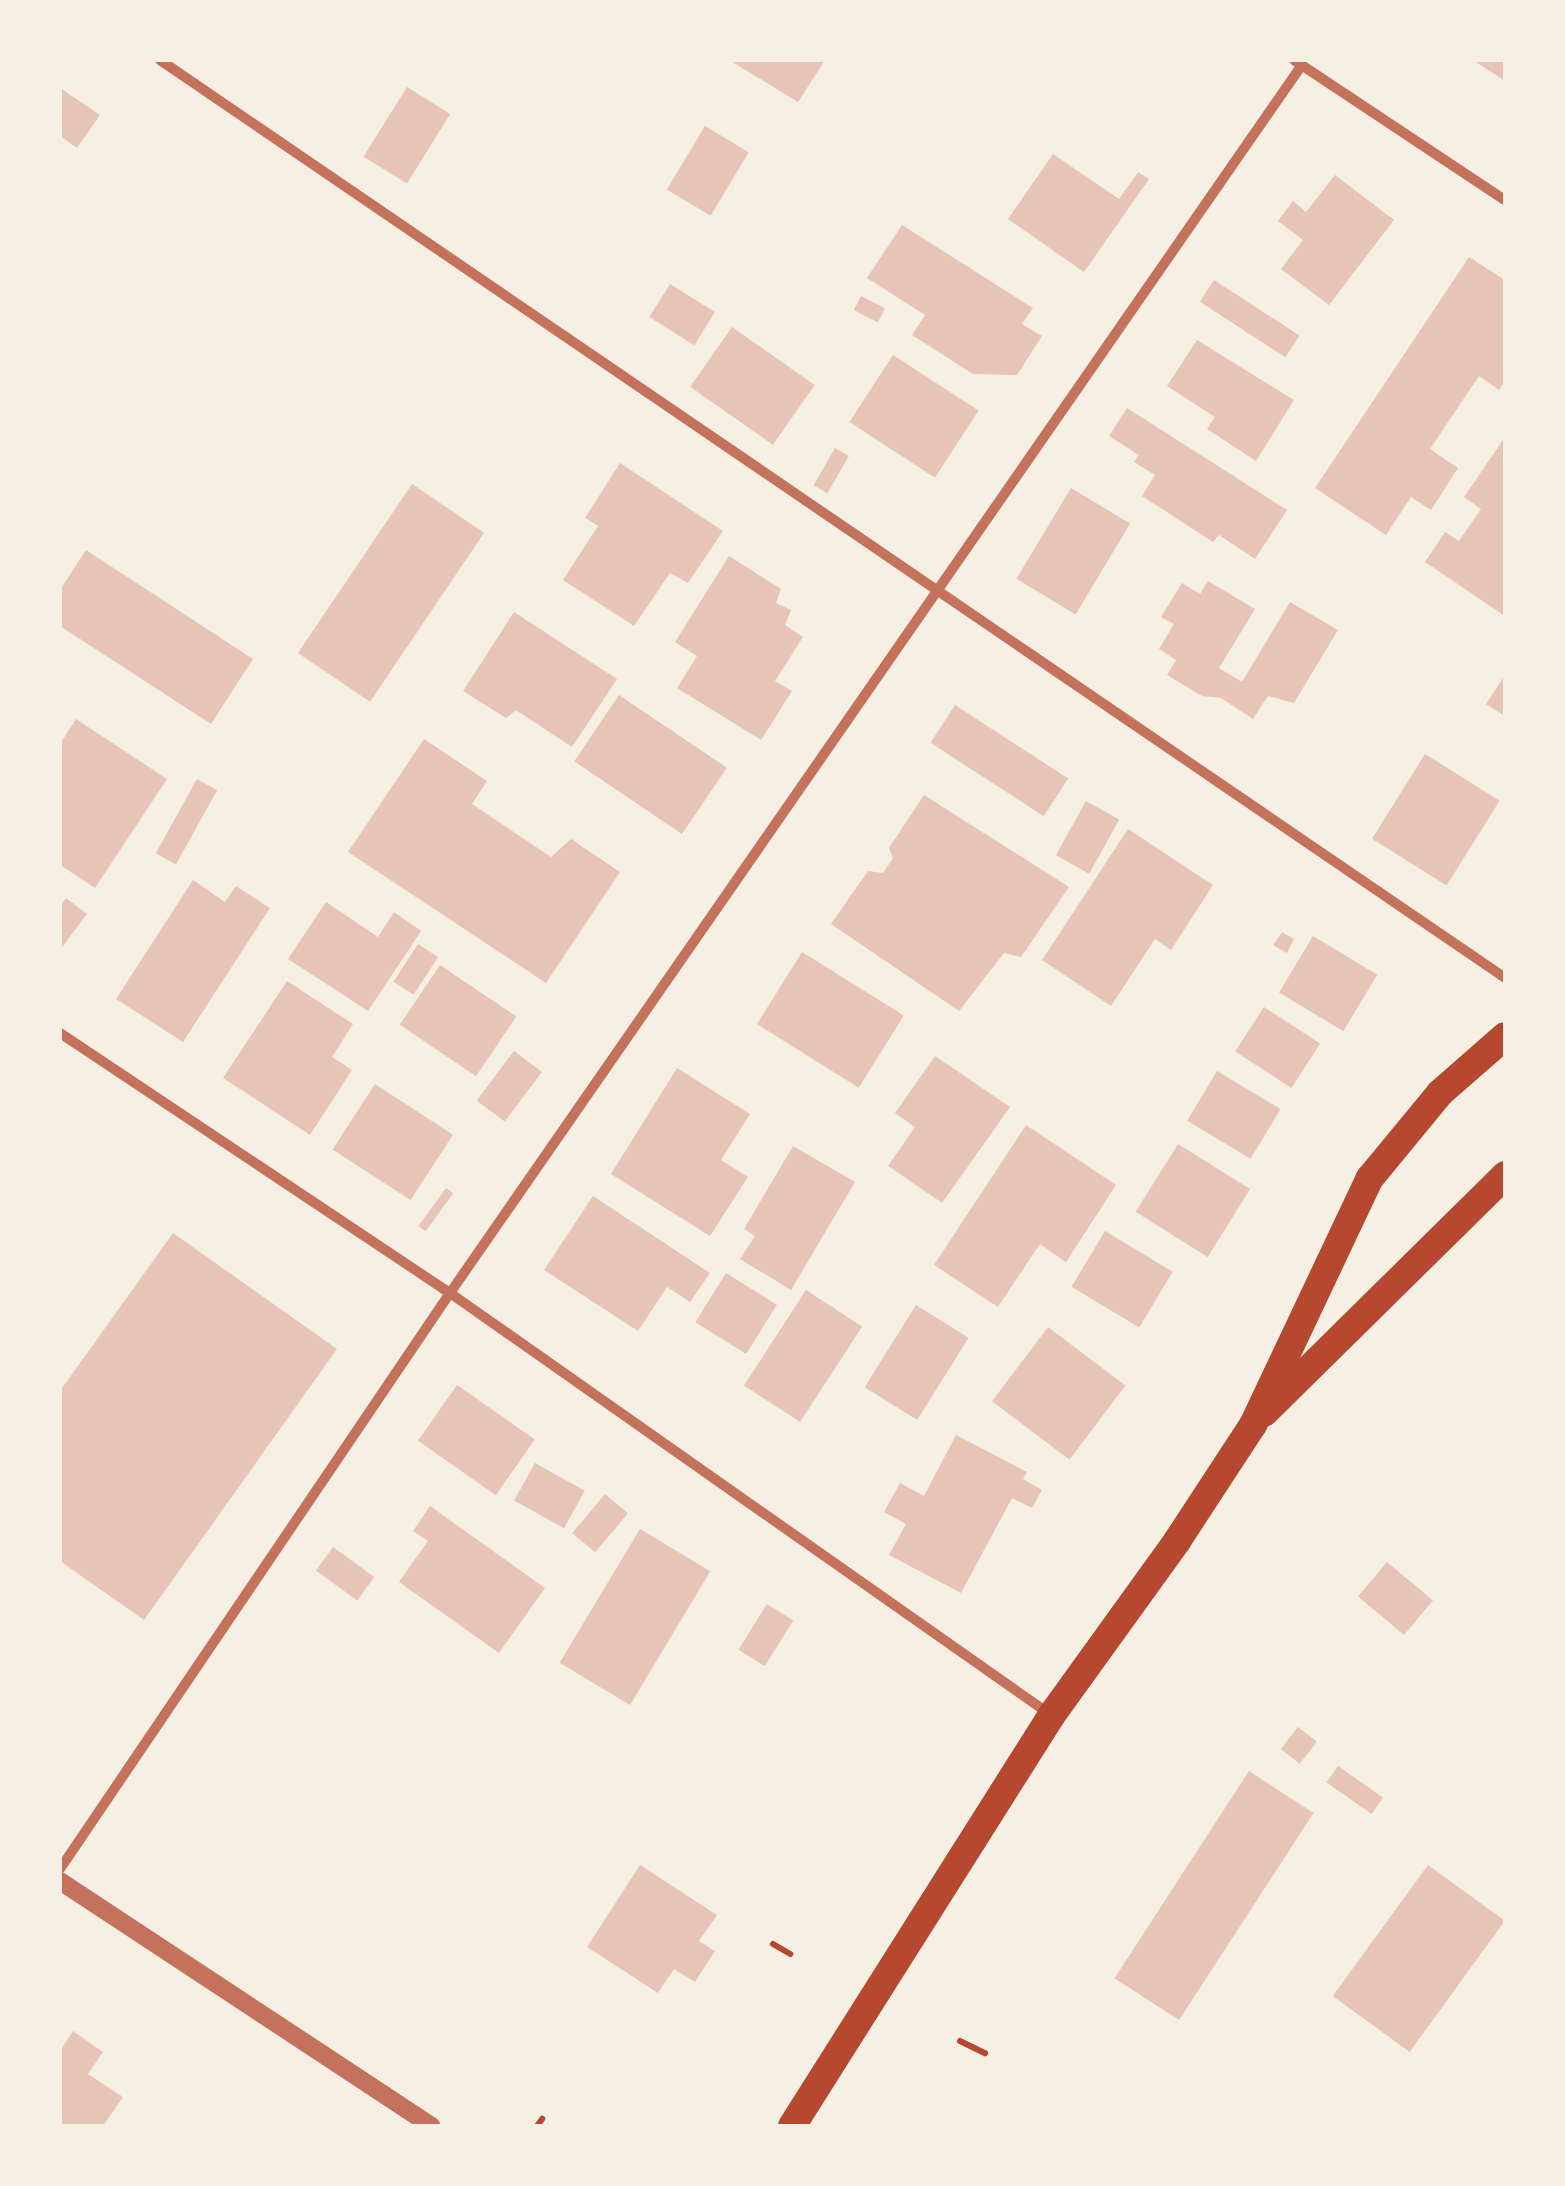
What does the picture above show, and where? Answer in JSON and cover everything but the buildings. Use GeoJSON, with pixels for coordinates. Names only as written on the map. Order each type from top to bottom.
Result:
{"type":"FeatureCollection","features":[{"type":"Feature","properties":{"kind":"highway"},"geometry":{"type":"LineString","coordinates":[[792,2126],[1052,1716],[1177,1541],[1253,1424],[1370,1178],[1440,1093],[1505,1036]]}},
{"type":"Feature","properties":{"kind":"highway"},"geometry":{"type":"LineString","coordinates":[[1253,1424],[1505,1175]]}},
{"type":"Feature","properties":{"kind":"street"},"geometry":{"type":"LineString","coordinates":[[160,60],[1505,978]]}},
{"type":"Feature","properties":{"kind":"street"},"geometry":{"type":"LineString","coordinates":[[60,1870],[450,1293],[939,589],[1298,62],[1505,200]]}},
{"type":"Feature","properties":{"kind":"street"},"geometry":{"type":"LineString","coordinates":[[60,1033],[450,1293],[1052,1716]]}},
{"type":"Feature","properties":{"kind":"street"},"geometry":{"type":"LineString","coordinates":[[60,1881],[432,2126]]}},
{"type":"Feature","properties":{"kind":"path"},"geometry":{"type":"LineString","coordinates":[[774,1944],[790,1954]]}},
{"type":"Feature","properties":{"kind":"path"},"geometry":{"type":"LineString","coordinates":[[960,2042],[985,2053]]}}]}
